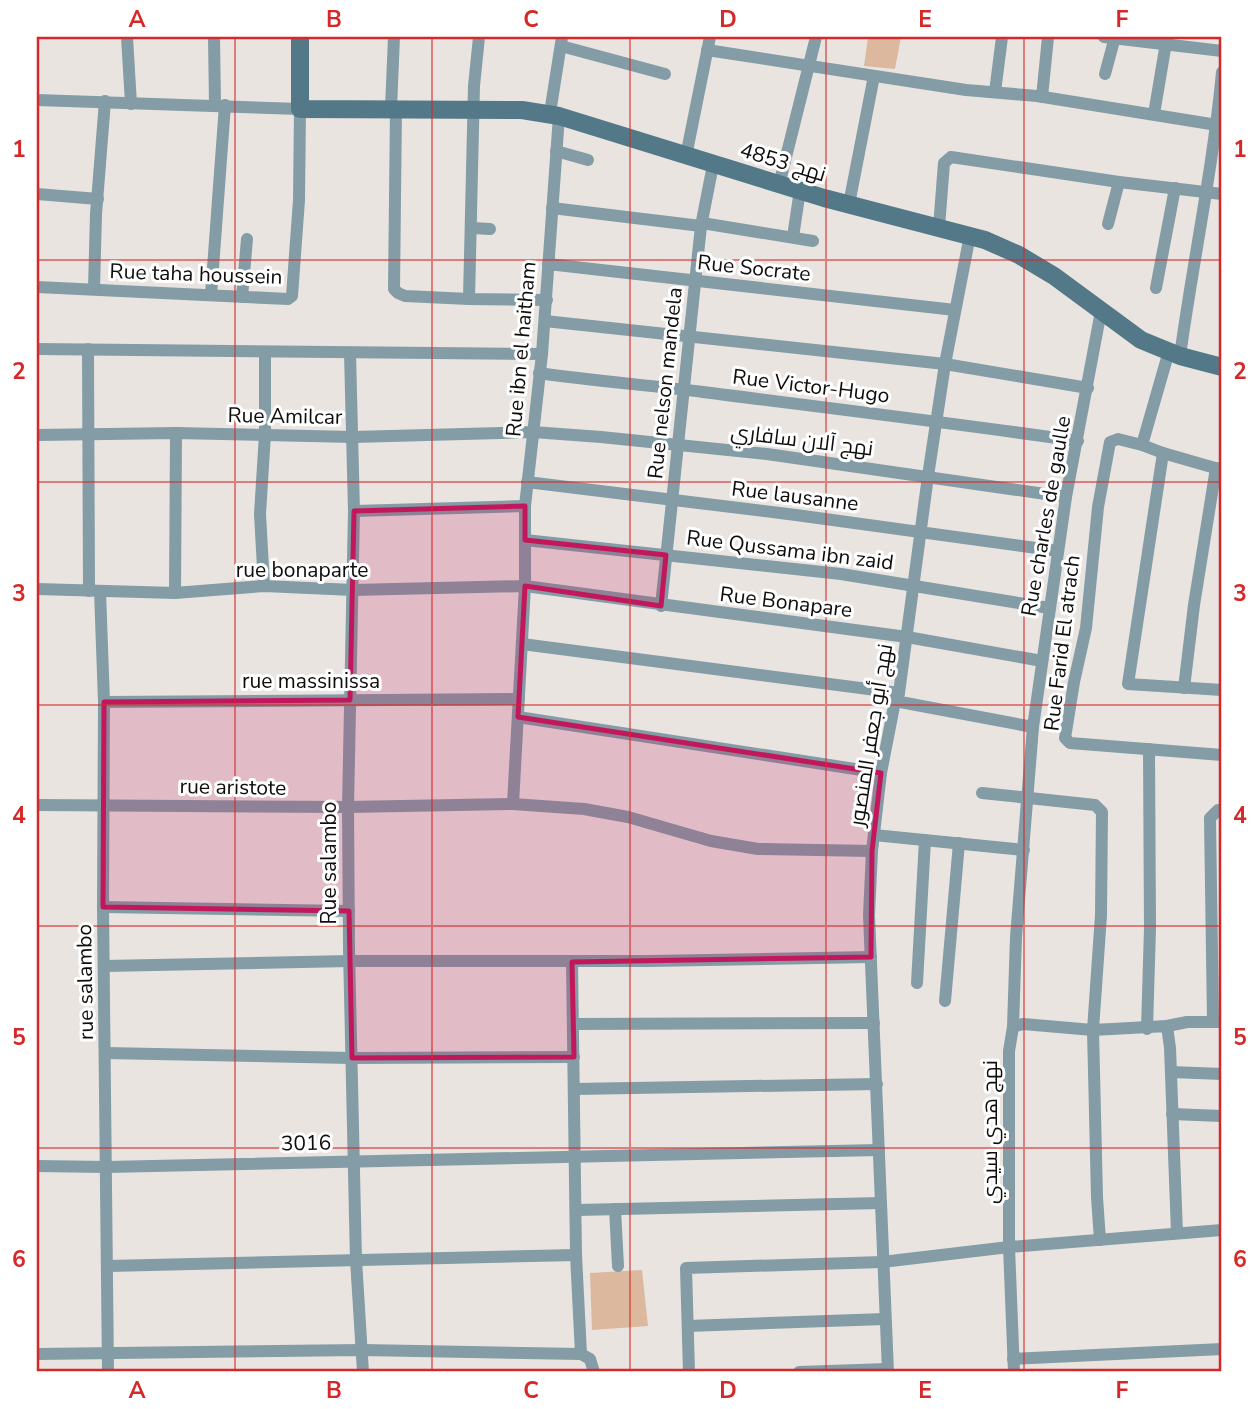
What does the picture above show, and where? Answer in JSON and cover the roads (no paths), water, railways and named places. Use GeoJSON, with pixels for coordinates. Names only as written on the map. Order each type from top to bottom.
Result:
{"type":"FeatureCollection","features":[{"type":"Feature","properties":{"kind":"street"},"geometry":{"type":"LineString","coordinates":[[127,37],[131,104]]}},
{"type":"Feature","properties":{"kind":"street"},"geometry":{"type":"LineString","coordinates":[[211,295],[220,105],[214,37]]}},
{"type":"Feature","properties":{"kind":"street"},"geometry":{"type":"LineString","coordinates":[[37,100],[299,109],[300,37]]}},
{"type":"Feature","properties":{"kind":"street"},"geometry":{"type":"LineString","coordinates":[[394,37],[394,289],[405,296],[547,300]]}},
{"type":"Feature","properties":{"kind":"street"},"geometry":{"type":"LineString","coordinates":[[469,299],[474,109],[479,37]]}},
{"type":"Feature","properties":{"kind":"street"},"geometry":{"type":"LineString","coordinates":[[779,185],[816,37]]}},
{"type":"Feature","properties":{"kind":"street"},"geometry":{"type":"LineString","coordinates":[[995,92],[1002,37]]}},
{"type":"Feature","properties":{"kind":"street"},"geometry":{"type":"LineString","coordinates":[[1042,97],[1048,37]]}},
{"type":"Feature","properties":{"kind":"street"},"geometry":{"type":"LineString","coordinates":[[1105,74],[1111,37],[1166,40],[1222,51]]}},
{"type":"Feature","properties":{"kind":"street"},"geometry":{"type":"LineString","coordinates":[[1154,114],[1166,40]]}},
{"type":"Feature","properties":{"kind":"street"},"geometry":{"type":"LineString","coordinates":[[561,41],[665,74]]}},
{"type":"Feature","properties":{"kind":"street","name":"Rue ibn el haitham"},"geometry":{"type":"LineString","coordinates":[[513,804],[522,643],[525,506],[547,300],[556,151],[554,114],[561,41]]}},
{"type":"Feature","properties":{"kind":"street"},"geometry":{"type":"LineString","coordinates":[[686,156],[709,43],[810,66],[1042,97],[1217,125]]}},
{"type":"Feature","properties":{"kind":"street"},"geometry":{"type":"LineString","coordinates":[[1184,688],[1194,605],[1219,469],[1142,445],[1175,354],[1188,299],[1207,192],[1222,72]]}},
{"type":"Feature","properties":{"kind":"street"},"geometry":{"type":"LineString","coordinates":[[849,204],[874,76]]}},
{"type":"Feature","properties":{"kind":"street"},"geometry":{"type":"LineString","coordinates":[[94,289],[106,101]]}},
{"type":"Feature","properties":{"kind":"street","name":"نهج 4853"},"geometry":{"type":"LineString","coordinates":[[299,109],[474,109],[554,114],[779,185],[970,235],[1019,255],[1054,275],[1141,340],[1175,354],[1222,367]]}},
{"type":"Feature","properties":{"kind":"street","name":"Rue taha houssein"},"geometry":{"type":"LineString","coordinates":[[37,287],[288,299],[294,292],[299,200],[299,109]]}},
{"type":"Feature","properties":{"kind":"street"},"geometry":{"type":"LineString","coordinates":[[556,151],[588,160]]}},
{"type":"Feature","properties":{"kind":"street"},"geometry":{"type":"LineString","coordinates":[[939,227],[944,163],[951,157],[1222,194]]}},
{"type":"Feature","properties":{"kind":"street","name":"Rue nelson mandela"},"geometry":{"type":"LineString","coordinates":[[662,606],[701,224],[713,165]]}},
{"type":"Feature","properties":{"kind":"street"},"geometry":{"type":"LineString","coordinates":[[1108,225],[1119,182]]}},
{"type":"Feature","properties":{"kind":"street"},"geometry":{"type":"LineString","coordinates":[[1156,288],[1175,188]]}},
{"type":"Feature","properties":{"kind":"street"},"geometry":{"type":"LineString","coordinates":[[793,237],[800,190]]}},
{"type":"Feature","properties":{"kind":"street"},"geometry":{"type":"LineString","coordinates":[[37,194],[98,199]]}},
{"type":"Feature","properties":{"kind":"street"},"geometry":{"type":"LineString","coordinates":[[552,208],[701,224],[813,241]]}},
{"type":"Feature","properties":{"kind":"street"},"geometry":{"type":"LineString","coordinates":[[472,228],[490,229]]}},
{"type":"Feature","properties":{"kind":"street","name":"نهج أبو جعفر المنصور"},"geometry":{"type":"LineString","coordinates":[[888,1370],[869,915],[872,851],[881,773],[907,637],[945,364],[970,235]]}},
{"type":"Feature","properties":{"kind":"street"},"geometry":{"type":"LineString","coordinates":[[242,297],[247,239]]}},
{"type":"Feature","properties":{"kind":"street","name":"Rue Socrate"},"geometry":{"type":"LineString","coordinates":[[548,264],[955,310]]}},
{"type":"Feature","properties":{"kind":"street","name":"Rue charles de gaulle"},"geometry":{"type":"LineString","coordinates":[[1024,849],[1033,727],[1049,608],[1066,497],[1101,312]]}},
{"type":"Feature","properties":{"kind":"street"},"geometry":{"type":"LineString","coordinates":[[545,321],[945,364],[1087,388]]}},
{"type":"Feature","properties":{"kind":"street"},"geometry":{"type":"LineString","coordinates":[[37,349],[542,354]]}},
{"type":"Feature","properties":{"kind":"street","name":"rue salambo"},"geometry":{"type":"LineString","coordinates":[[88,349],[87,433],[94,591],[104,702],[103,906],[108,1372]]}},
{"type":"Feature","properties":{"kind":"street"},"geometry":{"type":"LineString","coordinates":[[264,586],[260,514],[265,434],[265,352]]}},
{"type":"Feature","properties":{"kind":"street","name":"Rue salambo"},"geometry":{"type":"LineString","coordinates":[[350,353],[354,511],[348,807],[349,911],[356,1260],[363,1372]]}},
{"type":"Feature","properties":{"kind":"street","name":"Rue Victor-Hugo"},"geometry":{"type":"LineString","coordinates":[[539,373],[1078,441]]}},
{"type":"Feature","properties":{"kind":"street","name":"Rue Amilcar"},"geometry":{"type":"LineString","coordinates":[[37,435],[176,433],[353,437],[533,432]]}},
{"type":"Feature","properties":{"kind":"street","name":"نهج آلان سافاري"},"geometry":{"type":"LineString","coordinates":[[533,432],[767,454],[928,475],[1066,497]]}},
{"type":"Feature","properties":{"kind":"street"},"geometry":{"type":"LineString","coordinates":[[175,593],[176,433]]}},
{"type":"Feature","properties":{"kind":"street","name":"Rue Farid El atrach"},"geometry":{"type":"LineString","coordinates":[[1142,445],[1118,439],[1110,442],[1098,508],[1086,628],[1065,737],[1070,743],[1222,755]]}},
{"type":"Feature","properties":{"kind":"street"},"geometry":{"type":"LineString","coordinates":[[1163,453],[1128,684],[1222,690]]}},
{"type":"Feature","properties":{"kind":"street","name":"Rue lausanne"},"geometry":{"type":"LineString","coordinates":[[527,482],[1058,551]]}},
{"type":"Feature","properties":{"kind":"street"},"geometry":{"type":"LineString","coordinates":[[354,511],[525,506]]}},
{"type":"Feature","properties":{"kind":"street","name":"Rue Qussama ibn zaid"},"geometry":{"type":"LineString","coordinates":[[525,540],[841,575],[1049,608]]}},
{"type":"Feature","properties":{"kind":"street","name":"rue bonaparte"},"geometry":{"type":"LineString","coordinates":[[37,589],[175,593],[264,586],[353,590],[524,586]]}},
{"type":"Feature","properties":{"kind":"street","name":"Rue Bonapare"},"geometry":{"type":"LineString","coordinates":[[524,586],[907,637],[1042,661]]}},
{"type":"Feature","properties":{"kind":"street"},"geometry":{"type":"LineString","coordinates":[[522,643],[897,697],[1033,727]]}},
{"type":"Feature","properties":{"kind":"street","name":"rue massinissa"},"geometry":{"type":"LineString","coordinates":[[104,702],[519,699]]}},
{"type":"Feature","properties":{"kind":"street"},"geometry":{"type":"LineString","coordinates":[[518,717],[881,773]]}},
{"type":"Feature","properties":{"kind":"street"},"geometry":{"type":"LineString","coordinates":[[1147,1029],[1150,928],[1149,750]]}},
{"type":"Feature","properties":{"kind":"street"},"geometry":{"type":"LineString","coordinates":[[982,793],[1095,805],[1102,812],[1101,915],[1093,1030],[1100,1240]]}},
{"type":"Feature","properties":{"kind":"street","name":"rue aristote"},"geometry":{"type":"LineString","coordinates":[[37,805],[348,807],[513,804],[584,809],[628,817],[711,841],[758,849],[872,851]]}},
{"type":"Feature","properties":{"kind":"street"},"geometry":{"type":"LineString","coordinates":[[1013,1027],[1023,1024],[1093,1030],[1147,1029],[1187,1022],[1218,1021],[1216,888],[1210,818],[1222,810]]}},
{"type":"Feature","properties":{"kind":"street"},"geometry":{"type":"LineString","coordinates":[[874,835],[1024,849]]}},
{"type":"Feature","properties":{"kind":"street"},"geometry":{"type":"LineString","coordinates":[[918,982],[925,840]]}},
{"type":"Feature","properties":{"kind":"street"},"geometry":{"type":"LineString","coordinates":[[945,1001],[959,843]]}},
{"type":"Feature","properties":{"kind":"street","name":"نهج هدي سيدي"},"geometry":{"type":"LineString","coordinates":[[1013,1366],[1009,1247],[1009,1051],[1013,1027],[1016,937],[1024,849]]}},
{"type":"Feature","properties":{"kind":"street"},"geometry":{"type":"LineString","coordinates":[[103,906],[349,911]]}},
{"type":"Feature","properties":{"kind":"street"},"geometry":{"type":"LineString","coordinates":[[104,966],[350,961],[572,962],[871,957]]}},
{"type":"Feature","properties":{"kind":"street"},"geometry":{"type":"LineString","coordinates":[[572,962],[576,1255],[581,1354]]}},
{"type":"Feature","properties":{"kind":"street"},"geometry":{"type":"LineString","coordinates":[[573,1024],[874,1023]]}},
{"type":"Feature","properties":{"kind":"street"},"geometry":{"type":"LineString","coordinates":[[1167,1026],[1177,1233]]}},
{"type":"Feature","properties":{"kind":"street"},"geometry":{"type":"LineString","coordinates":[[105,1054],[352,1058],[574,1057]]}},
{"type":"Feature","properties":{"kind":"street"},"geometry":{"type":"LineString","coordinates":[[1171,1072],[1222,1074]]}},
{"type":"Feature","properties":{"kind":"street"},"geometry":{"type":"LineString","coordinates":[[574,1089],[877,1084]]}},
{"type":"Feature","properties":{"kind":"street"},"geometry":{"type":"LineString","coordinates":[[1172,1114],[1222,1116]]}},
{"type":"Feature","properties":{"kind":"street","name":"3016"},"geometry":{"type":"LineString","coordinates":[[37,1166],[107,1167],[879,1150]]}},
{"type":"Feature","properties":{"kind":"street"},"geometry":{"type":"LineString","coordinates":[[577,1210],[880,1203]]}},
{"type":"Feature","properties":{"kind":"street"},"geometry":{"type":"LineString","coordinates":[[615,1209],[618,1266]]}},
{"type":"Feature","properties":{"kind":"street"},"geometry":{"type":"LineString","coordinates":[[690,1372],[686,1268],[882,1262],[1009,1247],[1222,1230]]}},
{"type":"Feature","properties":{"kind":"street"},"geometry":{"type":"LineString","coordinates":[[108,1266],[576,1255]]}},
{"type":"Feature","properties":{"kind":"street"},"geometry":{"type":"LineString","coordinates":[[688,1326],[885,1319]]}},
{"type":"Feature","properties":{"kind":"street"},"geometry":{"type":"LineString","coordinates":[[1013,1366],[1222,1349]]}},
{"type":"Feature","properties":{"kind":"street"},"geometry":{"type":"LineString","coordinates":[[37,1354],[363,1350],[581,1354],[590,1359],[594,1372]]}},
{"type":"Feature","properties":{"kind":"street"},"geometry":{"type":"LineString","coordinates":[[799,1372],[888,1370]]}}]}
